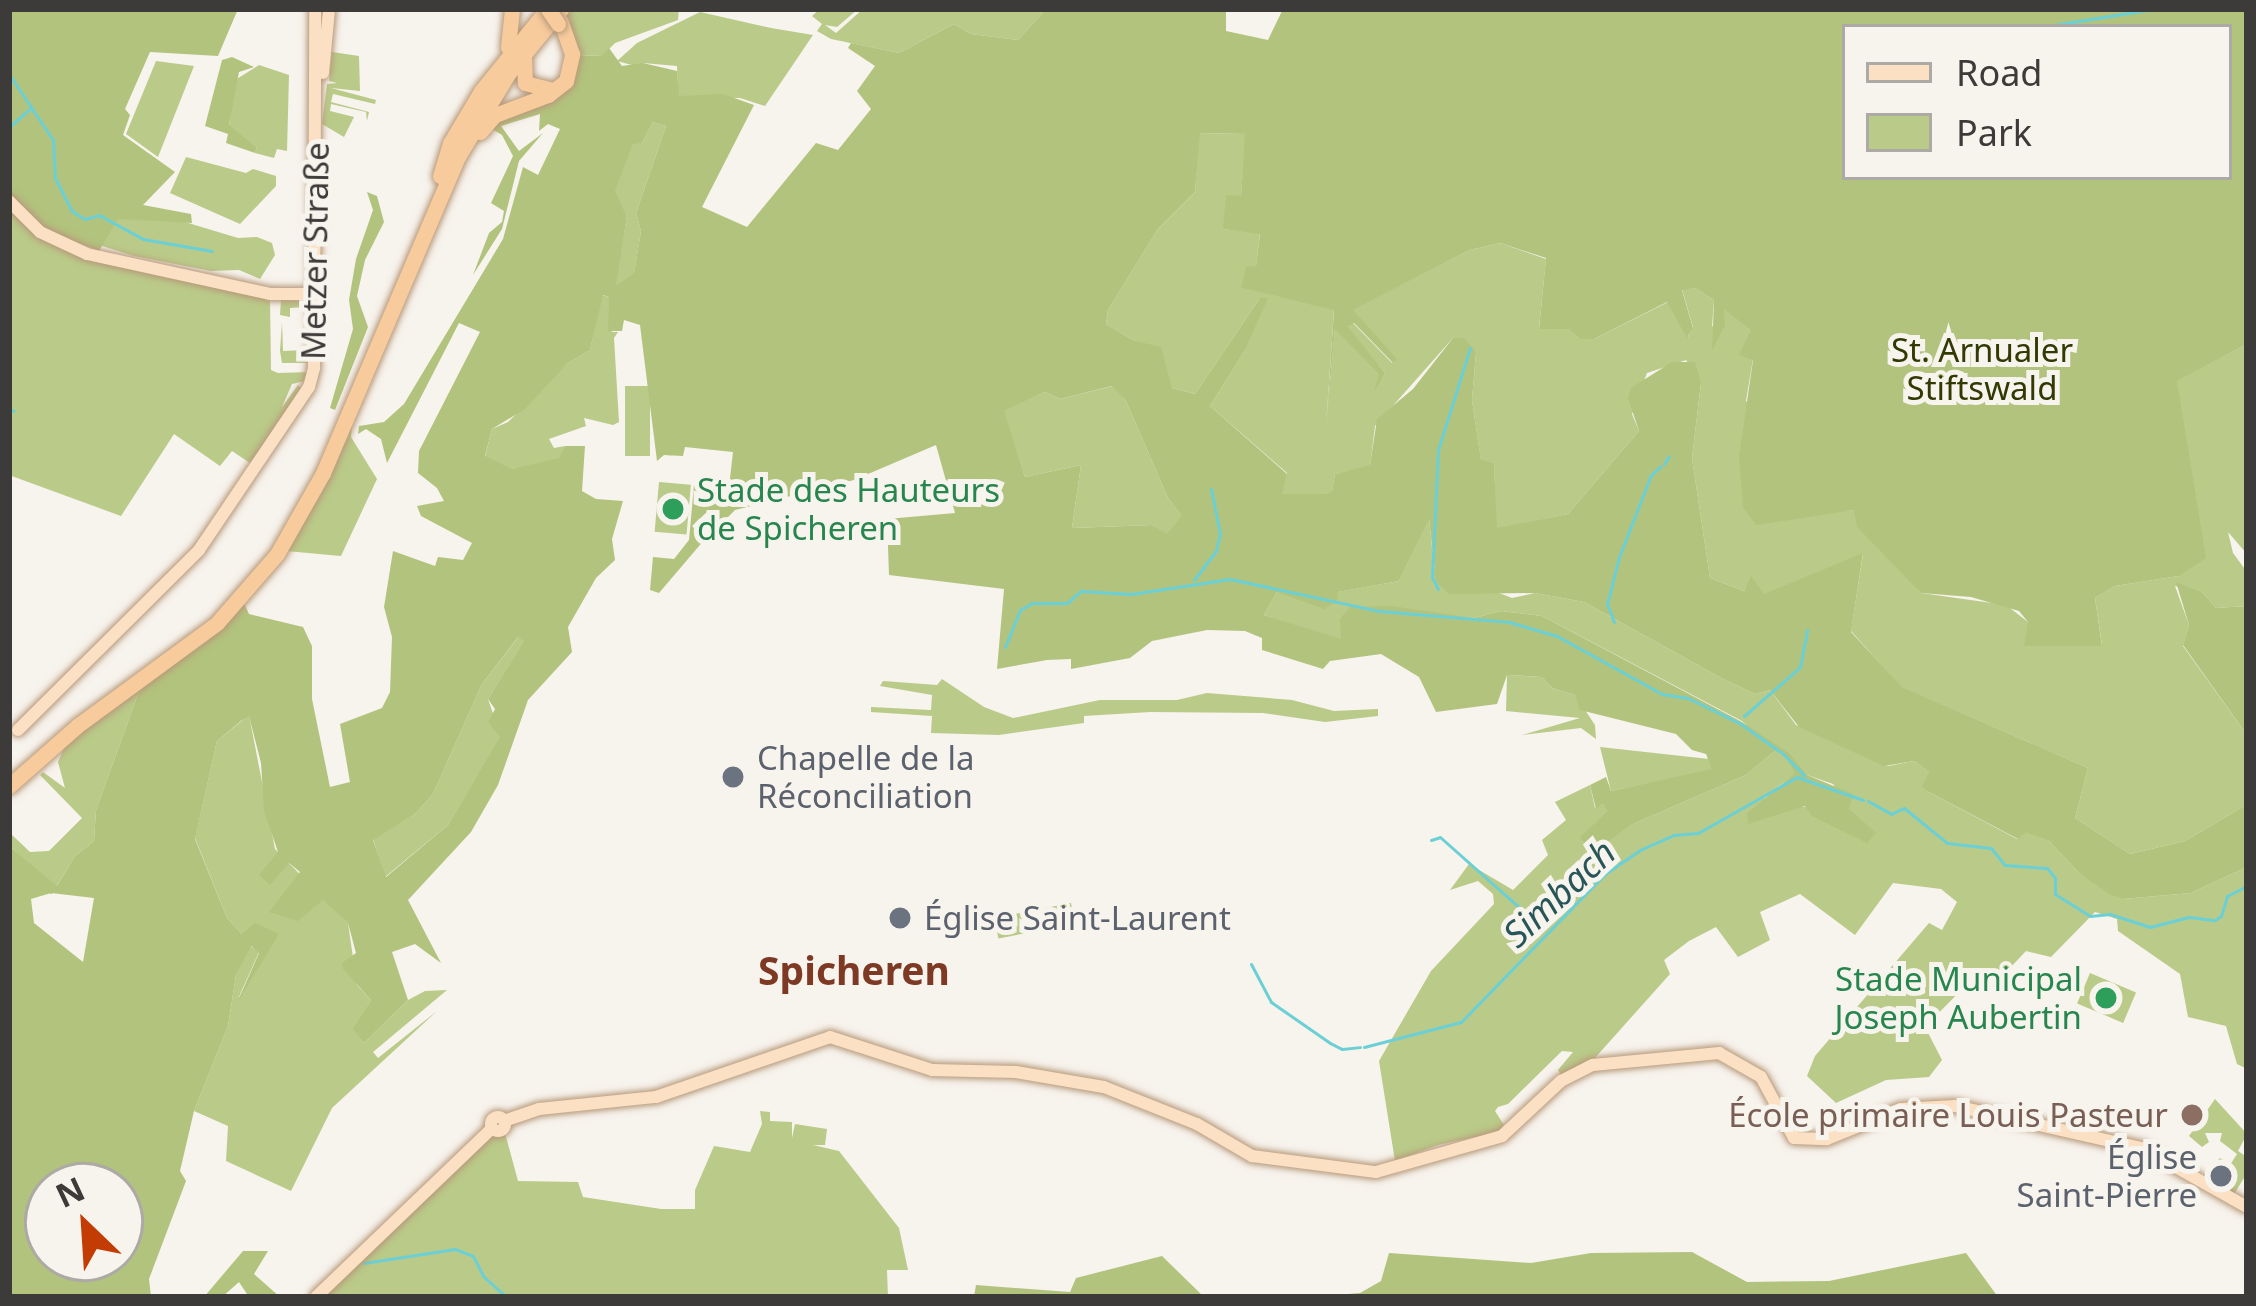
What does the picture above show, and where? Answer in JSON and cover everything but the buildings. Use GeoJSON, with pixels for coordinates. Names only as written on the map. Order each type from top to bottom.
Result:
{"type":"FeatureCollection","features":[{"type":"Feature","properties":{"kind":"highway"},"geometry":{"type":"LineString","coordinates":[[274,554],[311,483],[451,143],[514,31],[512,9]]}},
{"type":"Feature","properties":{"kind":"highway"},"geometry":{"type":"LineString","coordinates":[[497,67],[555,13]]}},
{"type":"Feature","properties":{"kind":"highway"},"geometry":{"type":"LineString","coordinates":[[535,38],[521,75],[529,87],[546,91],[561,81],[568,66],[555,13]]}},
{"type":"Feature","properties":{"kind":"highway"},"geometry":{"type":"LineString","coordinates":[[9,782],[74,721],[213,619],[274,554],[323,472],[417,244],[494,95],[555,13]]}},
{"type":"Feature","properties":{"kind":"highway"},"geometry":{"type":"LineString","coordinates":[[474,141],[495,115],[548,95],[566,81],[572,54],[555,13]]}},
{"type":"Feature","properties":{"kind":"highway"},"geometry":{"type":"LineString","coordinates":[[440,176],[489,90],[555,13]]}},
{"type":"Feature","properties":{"kind":"highway"},"geometry":{"type":"LineString","coordinates":[[417,244],[494,95]]}},
{"type":"Feature","properties":{"kind":"main road","name":"Metzer Straße"},"geometry":{"type":"LineString","coordinates":[[195,547],[293,414],[314,371],[315,9],[318,107]]}},
{"type":"Feature","properties":{"kind":"main road","name":"Metzer Straße"},"geometry":{"type":"LineString","coordinates":[[318,107],[329,9]]}},
{"type":"Feature","properties":{"kind":"main road"},"geometry":{"type":"LineString","coordinates":[[9,201],[40,232],[77,251],[270,294],[313,294]]}},
{"type":"Feature","properties":{"kind":"main road","name":"Metzer Straße"},"geometry":{"type":"LineString","coordinates":[[195,547],[229,504]]}},
{"type":"Feature","properties":{"kind":"main road"},"geometry":{"type":"LineString","coordinates":[[14,735],[195,547]]}},
{"type":"Feature","properties":{"kind":"main road"},"geometry":{"type":"LineString","coordinates":[[316,1297],[498,1125],[538,1109],[670,1093],[820,1038],[872,1048],[932,1070],[1016,1072],[1104,1087],[1197,1124],[1252,1156],[1369,1172],[1502,1136],[1566,1077],[1615,1061],[1729,1055],[1761,1078],[1797,1139],[1827,1139],[1874,1116],[1944,1105],[2142,1148],[2247,1207]]}},
{"type":"Feature","properties":{"kind":"green space"},"geometry":{"type":"Polygon","coordinates":[[[9,9],[238,9],[218,56],[150,52],[125,109],[130,115],[123,135],[175,172],[143,205],[191,214],[192,223],[118,219],[99,251],[43,229],[9,193],[9,9]]]}},
{"type":"Feature","properties":{"kind":"green space"},"geometry":{"type":"Polygon","coordinates":[[[569,9],[679,9],[678,20],[615,43],[602,56],[576,55],[562,15],[569,9]]]}},
{"type":"Feature","properties":{"kind":"green space"},"geometry":{"type":"Polygon","coordinates":[[[820,9],[858,9],[837,27],[825,25],[836,33],[863,9],[1046,9],[1018,40],[971,34],[954,24],[899,53],[831,39],[817,31],[822,24],[812,16],[820,9]]]}},
{"type":"Feature","properties":{"kind":"green space","name":"St. Arnualer Stiftswald"},"geometry":{"type":"Polygon","coordinates":[[[1046,9],[1226,9],[1226,31],[1268,40],[1283,9],[2247,10],[2247,344],[2177,381],[2206,558],[2179,576],[2115,586],[2095,598],[2102,646],[2024,646],[2028,622],[2019,611],[1971,597],[1921,593],[1857,527],[1854,510],[1756,525],[1743,507],[1739,457],[1753,360],[1739,355],[1750,330],[1724,309],[1725,325],[1712,351],[1714,300],[1695,288],[1682,290],[1693,328],[1687,338],[1667,302],[1594,339],[1581,339],[1569,329],[1539,329],[1546,258],[1500,243],[1470,250],[1353,310],[1397,359],[1393,363],[1354,323],[1348,327],[1385,373],[1374,392],[1379,374],[1335,329],[1326,428],[1334,310],[1241,288],[1246,267],[1256,266],[1260,234],[1223,229],[1226,195],[1241,196],[1245,134],[1200,133],[1195,192],[1158,229],[1108,310],[1106,324],[1135,341],[1161,347],[1172,388],[1195,394],[1260,298],[1268,298],[1244,352],[1210,406],[1287,474],[1282,494],[1326,494],[1332,491],[1335,474],[1370,465],[1377,419],[1413,389],[1453,338],[1464,338],[1476,352],[1472,400],[1481,460],[1494,463],[1497,528],[1568,514],[1639,431],[1628,398],[1631,388],[1672,362],[1695,362],[1701,383],[1692,458],[1710,578],[1744,591],[1751,576],[1764,594],[1863,553],[1851,632],[1902,687],[2088,768],[2075,818],[2130,854],[2185,841],[2246,805],[2247,793],[2247,867],[2191,893],[2123,899],[2109,894],[2079,873],[2049,841],[2026,832],[2018,839],[1927,791],[1922,786],[1929,772],[1914,761],[1884,766],[1799,727],[1770,690],[1755,694],[1723,679],[1584,602],[1535,593],[1449,594],[1436,582],[1429,519],[1399,581],[1338,592],[1337,601],[1324,609],[1277,592],[1264,615],[1341,639],[1340,619],[1350,607],[1391,606],[1474,618],[1501,611],[1542,616],[1742,722],[1789,753],[1807,775],[1853,794],[1849,809],[1876,833],[1867,843],[1812,816],[1805,806],[1748,824],[1747,813],[1795,773],[1783,752],[1775,751],[1746,775],[1633,824],[1592,853],[1580,837],[1608,811],[1602,804],[1596,809],[1590,785],[1606,777],[1611,791],[1712,769],[1706,754],[1692,750],[1676,734],[1580,710],[1575,695],[1552,688],[1542,677],[1507,675],[1497,704],[1436,712],[1419,677],[1381,654],[1330,661],[1323,669],[1262,650],[1262,638],[1245,631],[1207,630],[1152,641],[1130,658],[1071,669],[1071,659],[997,669],[1004,589],[889,575],[887,519],[955,513],[936,445],[854,480],[735,510],[721,524],[708,511],[692,526],[705,539],[659,593],[650,590],[653,557],[674,559],[689,540],[694,485],[729,487],[733,452],[685,447],[683,456],[664,455],[657,461],[640,325],[624,320],[622,331],[608,331],[609,297],[603,295],[590,350],[568,363],[525,409],[492,429],[485,456],[512,469],[559,458],[565,446],[585,446],[582,491],[596,499],[623,501],[612,539],[615,560],[596,578],[568,627],[572,652],[528,700],[498,785],[471,832],[408,900],[441,963],[415,944],[392,952],[408,1000],[364,1043],[353,1029],[371,1000],[343,969],[342,963],[356,953],[348,923],[323,900],[298,921],[269,912],[300,872],[289,863],[270,885],[259,875],[278,852],[264,811],[261,763],[249,716],[241,721],[217,741],[195,839],[227,918],[242,934],[255,923],[279,934],[237,1003],[259,953],[251,946],[236,975],[228,1026],[194,1111],[180,1171],[186,1181],[149,1279],[151,1297],[9,1297],[9,846],[57,886],[75,856],[94,841],[96,810],[142,683],[243,601],[249,614],[303,627],[312,646],[312,699],[330,787],[350,782],[340,724],[382,708],[390,692],[392,637],[384,607],[393,551],[435,566],[438,557],[463,560],[472,543],[421,516],[417,506],[444,501],[437,488],[418,473],[419,451],[480,332],[459,323],[387,463],[381,439],[366,429],[358,434],[359,426],[384,422],[404,404],[503,239],[523,167],[538,175],[560,129],[548,124],[539,131],[540,114],[501,126],[519,151],[543,133],[519,161],[502,229],[473,275],[489,233],[502,222],[504,211],[491,203],[513,156],[502,135],[487,126],[550,98],[576,55],[601,56],[609,48],[622,66],[643,63],[677,71],[679,96],[723,94],[754,105],[702,207],[747,227],[816,143],[838,150],[871,109],[857,91],[875,66],[848,48],[851,43],[899,53],[954,24],[971,34],[1018,40],[1046,9]],[[653,122],[642,143],[633,144],[615,191],[627,216],[616,286],[634,273],[641,231],[636,213],[666,126],[653,122]],[[1112,386],[1060,399],[1045,392],[1004,411],[1025,477],[1081,465],[1072,528],[1152,525],[1167,534],[1182,516],[1168,498],[1126,401],[1112,386]],[[518,637],[482,684],[433,794],[415,814],[373,840],[386,877],[448,825],[500,737],[488,722],[495,709],[488,699],[524,641],[518,637]],[[51,893],[31,899],[34,923],[83,962],[94,898],[51,893]]]}},
{"type":"Feature","properties":{"kind":"green space"},"geometry":{"type":"Polygon","coordinates":[[[700,12],[813,35],[765,106],[740,98],[678,97],[677,66],[643,63],[643,68],[617,61],[637,43],[700,12]]]}},
{"type":"Feature","properties":{"kind":"green space"},"geometry":{"type":"Polygon","coordinates":[[[332,52],[359,56],[360,91],[331,88],[376,100],[375,104],[333,94],[331,102],[369,112],[367,121],[366,112],[331,104],[330,111],[354,117],[344,137],[322,124],[327,84],[337,83],[329,81],[332,52]]]}},
{"type":"Feature","properties":{"kind":"green space"},"geometry":{"type":"Polygon","coordinates":[[[232,57],[254,67],[239,72],[229,125],[257,147],[255,153],[226,143],[228,134],[205,126],[222,60],[232,57]]]}},
{"type":"Feature","properties":{"kind":"green space"},"geometry":{"type":"Polygon","coordinates":[[[156,61],[194,66],[158,157],[126,134],[156,61]]]}},
{"type":"Feature","properties":{"kind":"green space"},"geometry":{"type":"Polygon","coordinates":[[[259,65],[289,75],[287,151],[277,149],[274,158],[255,153],[257,147],[229,126],[235,80],[259,65]]]}},
{"type":"Feature","properties":{"kind":"green space"},"geometry":{"type":"Polygon","coordinates":[[[653,122],[666,126],[636,213],[641,231],[634,274],[623,287],[615,286],[627,216],[614,191],[633,143],[642,143],[653,122]]]}},
{"type":"Feature","properties":{"kind":"green space"},"geometry":{"type":"Polygon","coordinates":[[[1199,133],[1246,134],[1241,196],[1223,229],[1260,233],[1256,267],[1242,288],[1334,309],[1326,426],[1335,328],[1380,374],[1378,383],[1385,373],[1347,328],[1353,323],[1392,363],[1396,359],[1352,310],[1470,250],[1500,243],[1546,259],[1539,328],[1569,329],[1594,339],[1668,302],[1688,337],[1693,327],[1682,289],[1695,288],[1714,300],[1712,327],[1724,308],[1750,330],[1740,354],[1753,359],[1746,401],[1843,511],[1854,510],[1921,593],[2006,605],[2028,622],[2102,645],[2095,598],[2115,586],[2179,576],[2176,381],[2247,344],[2247,554],[2228,532],[2233,553],[2247,572],[2247,606],[2216,608],[2203,593],[2175,586],[2189,625],[2183,646],[2247,735],[2246,805],[2185,841],[2130,854],[2075,818],[2088,768],[1901,687],[1851,631],[1863,554],[1763,595],[1751,578],[1744,591],[1710,578],[1692,458],[1701,383],[1686,360],[1647,373],[1632,414],[1639,431],[1568,514],[1496,529],[1494,463],[1481,461],[1472,400],[1476,352],[1453,338],[1375,426],[1370,466],[1335,474],[1332,492],[1326,494],[1281,494],[1287,473],[1210,406],[1244,352],[1260,298],[1195,394],[1172,388],[1135,341],[1106,324],[1108,310],[1158,229],[1195,192],[1199,133]]]}},
{"type":"Feature","properties":{"kind":"green space"},"geometry":{"type":"Polygon","coordinates":[[[186,157],[276,176],[276,186],[240,224],[170,193],[186,157]]]}},
{"type":"Feature","properties":{"kind":"green space"},"geometry":{"type":"Polygon","coordinates":[[[367,192],[377,196],[384,222],[365,260],[357,296],[368,327],[335,410],[330,408],[353,329],[349,300],[356,259],[373,210],[367,192]]]}},
{"type":"Feature","properties":{"kind":"green space"},"geometry":{"type":"Polygon","coordinates":[[[9,205],[39,235],[77,254],[270,299],[271,370],[278,373],[310,372],[309,363],[282,363],[280,351],[282,322],[283,351],[306,350],[305,307],[290,308],[290,317],[280,315],[281,300],[307,301],[311,367],[309,380],[292,384],[282,407],[298,385],[304,391],[246,475],[281,424],[250,463],[232,451],[220,466],[174,434],[121,516],[9,475],[9,205]]]}},
{"type":"Feature","properties":{"kind":"green space"},"geometry":{"type":"Polygon","coordinates":[[[103,217],[185,222],[238,238],[257,237],[272,243],[275,255],[260,279],[239,270],[211,271],[134,256],[96,244],[103,217]]]}},
{"type":"Feature","properties":{"kind":"green space"},"geometry":{"type":"Polygon","coordinates":[[[602,295],[609,297],[612,332],[618,332],[614,338],[619,422],[613,425],[584,418],[586,426],[549,439],[554,448],[565,446],[560,458],[535,467],[511,469],[485,457],[492,429],[508,422],[568,363],[590,350],[602,295]]]}},
{"type":"Feature","properties":{"kind":"green space"},"geometry":{"type":"Polygon","coordinates":[[[625,386],[650,386],[650,456],[625,456],[625,386]]]}},
{"type":"Feature","properties":{"kind":"green space"},"geometry":{"type":"Polygon","coordinates":[[[1113,386],[1126,401],[1168,498],[1183,517],[1167,535],[1152,525],[1072,528],[1081,465],[1025,477],[1003,411],[1045,392],[1060,399],[1113,386]]]}},
{"type":"Feature","properties":{"kind":"green space"},"geometry":{"type":"Polygon","coordinates":[[[352,423],[351,437],[377,479],[341,556],[286,551],[352,423]]]}},
{"type":"Feature","properties":{"kind":"green space","name":"Stade des Hauteurs de Spicheren"},"geometry":{"type":"Polygon","coordinates":[[[659,482],[691,485],[687,535],[655,532],[659,482]]]}},
{"type":"Feature","properties":{"kind":"green space"},"geometry":{"type":"Polygon","coordinates":[[[1429,518],[1434,568],[1512,598],[1535,593],[1584,602],[1723,679],[1755,694],[1770,690],[1796,725],[1888,766],[1914,761],[1929,772],[1927,791],[2017,839],[2026,831],[2049,841],[2079,873],[2123,899],[2191,893],[2247,867],[2247,1069],[2237,1064],[2226,1026],[2188,1017],[2180,974],[2118,931],[2117,919],[2095,912],[2051,957],[2026,951],[1990,989],[1971,980],[1925,1027],[1942,1060],[1929,1077],[1886,1080],[1836,1103],[1807,1076],[1815,1056],[1929,923],[1942,930],[1957,902],[1941,889],[1893,883],[1855,935],[1800,894],[1760,912],[1770,940],[1738,957],[1716,927],[1689,941],[1664,960],[1670,974],[1594,1059],[1561,1075],[1558,1070],[1573,1052],[1562,1051],[1508,1104],[1498,1107],[1495,1111],[1504,1125],[1499,1132],[1438,1145],[1395,1161],[1379,1061],[1431,971],[1494,904],[1493,894],[1478,881],[1450,890],[1469,864],[1513,890],[1548,855],[1542,840],[1566,820],[1555,802],[1590,785],[1595,808],[1602,804],[1609,811],[1592,852],[1633,824],[1746,775],[1775,751],[1742,721],[1542,616],[1501,611],[1474,618],[1442,615],[1342,640],[1264,615],[1277,592],[1337,592],[1399,581],[1429,518]],[[1783,752],[1796,773],[1767,795],[1748,823],[1789,806],[1849,809],[1833,784],[1807,775],[1783,752]]]}},
{"type":"Feature","properties":{"kind":"green space"},"geometry":{"type":"Polygon","coordinates":[[[2176,582],[2203,593],[2216,608],[2247,606],[2247,735],[2183,645],[2189,625],[2176,582]]]}},
{"type":"Feature","properties":{"kind":"green space"},"geometry":{"type":"Polygon","coordinates":[[[519,636],[525,640],[488,699],[501,737],[448,825],[385,877],[373,839],[415,814],[433,794],[482,684],[519,636]]]}},
{"type":"Feature","properties":{"kind":"green space"},"geometry":{"type":"Polygon","coordinates":[[[1507,675],[1542,677],[1552,688],[1575,695],[1595,725],[1596,739],[1581,728],[1522,735],[1580,718],[1506,711],[1507,675]]]}},
{"type":"Feature","properties":{"kind":"green space"},"geometry":{"type":"Polygon","coordinates":[[[942,679],[984,707],[1013,718],[1100,700],[1177,700],[1207,693],[1292,700],[1334,711],[1378,709],[1378,716],[1325,722],[1263,713],[1150,712],[1084,716],[1084,723],[999,735],[931,733],[932,716],[871,712],[871,707],[931,710],[932,695],[880,686],[883,681],[937,685],[942,679]]]}},
{"type":"Feature","properties":{"kind":"green space"},"geometry":{"type":"Polygon","coordinates":[[[142,683],[96,810],[94,841],[75,856],[50,894],[55,886],[9,846],[9,832],[30,852],[49,851],[82,818],[40,775],[43,772],[65,788],[58,762],[68,739],[142,683]]]}},
{"type":"Feature","properties":{"kind":"green space"},"geometry":{"type":"Polygon","coordinates":[[[249,715],[275,849],[348,923],[357,985],[371,1000],[354,1029],[364,1043],[408,1000],[425,991],[447,990],[373,1052],[378,1058],[437,1011],[332,1108],[291,1191],[226,1161],[228,1126],[194,1111],[228,1026],[236,975],[245,955],[250,946],[259,952],[238,999],[278,934],[242,934],[227,918],[195,838],[217,741],[249,715]]]}},
{"type":"Feature","properties":{"kind":"green space"},"geometry":{"type":"Polygon","coordinates":[[[1600,747],[1709,759],[1713,770],[1611,791],[1600,747]]]}},
{"type":"Feature","properties":{"kind":"green space"},"geometry":{"type":"Polygon","coordinates":[[[1071,903],[1075,924],[998,938],[994,918],[1071,903]]]}},
{"type":"Feature","properties":{"kind":"green space","name":"Stade Municipal Joseph Aubertin"},"geometry":{"type":"Polygon","coordinates":[[[2090,973],[2136,993],[2123,1023],[2077,1003],[2090,973]]]}},
{"type":"Feature","properties":{"kind":"green space"},"geometry":{"type":"Polygon","coordinates":[[[2215,1099],[2247,1134],[2238,1151],[2247,1157],[2247,1173],[2233,1196],[2217,1188],[2231,1171],[2225,1167],[2210,1184],[2201,1177],[2220,1158],[2230,1165],[2237,1154],[2220,1141],[2222,1133],[2205,1133],[2209,1142],[2202,1147],[2189,1136],[2215,1099]]]}},
{"type":"Feature","properties":{"kind":"green space"},"geometry":{"type":"Polygon","coordinates":[[[760,1111],[770,1112],[770,1121],[792,1122],[792,1138],[795,1124],[827,1129],[825,1145],[813,1145],[839,1151],[899,1228],[908,1270],[887,1270],[888,1297],[320,1297],[489,1134],[505,1133],[518,1181],[578,1182],[583,1197],[661,1209],[695,1209],[695,1190],[714,1146],[750,1152],[762,1124],[760,1111]]]}},
{"type":"Feature","properties":{"kind":"green space"},"geometry":{"type":"Polygon","coordinates":[[[243,1251],[268,1251],[254,1274],[280,1297],[249,1297],[239,1282],[222,1297],[204,1297],[243,1251]]]}},
{"type":"Feature","properties":{"kind":"green space"},"geometry":{"type":"Polygon","coordinates":[[[1692,1252],[1747,1282],[1829,1281],[1966,1253],[1998,1297],[1312,1297],[1360,1293],[1381,1281],[1389,1253],[1531,1263],[1591,1253],[1692,1252]]]}},
{"type":"Feature","properties":{"kind":"green space"},"geometry":{"type":"Polygon","coordinates":[[[1162,1256],[1204,1297],[974,1297],[976,1285],[1070,1292],[1076,1278],[1162,1256]]]}},
{"type":"Feature","properties":{"kind":"waterway"},"geometry":{"type":"LineString","coordinates":[[2060,24],[2154,9]]}},
{"type":"Feature","properties":{"kind":"waterway"},"geometry":{"type":"LineString","coordinates":[[9,74],[53,140],[55,178],[72,211],[85,219],[99,215],[143,239],[212,251]]}},
{"type":"Feature","properties":{"kind":"waterway"},"geometry":{"type":"LineString","coordinates":[[9,127],[30,109]]}},
{"type":"Feature","properties":{"kind":"waterway"},"geometry":{"type":"LineString","coordinates":[[1438,589],[1432,577],[1438,450],[1470,348]]}},
{"type":"Feature","properties":{"kind":"waterway"},"geometry":{"type":"LineString","coordinates":[[9,409],[14,411]]}},
{"type":"Feature","properties":{"kind":"waterway"},"geometry":{"type":"LineString","coordinates":[[1664,464],[1669,456]]}},
{"type":"Feature","properties":{"kind":"waterway"},"geometry":{"type":"LineString","coordinates":[[1614,622],[1607,604],[1619,557],[1651,475],[1661,466]]}},
{"type":"Feature","properties":{"kind":"waterway"},"geometry":{"type":"LineString","coordinates":[[1194,580],[1216,551],[1220,534],[1211,489]]}},
{"type":"Feature","properties":{"kind":"waterway"},"geometry":{"type":"LineString","coordinates":[[1005,647],[1020,610],[1032,603],[1067,603],[1081,591],[1131,594],[1230,579],[1379,611],[1509,622],[1557,636],[1662,694],[1688,698],[1741,724],[1779,751]]}},
{"type":"Feature","properties":{"kind":"waterway"},"geometry":{"type":"LineString","coordinates":[[1744,716],[1800,667],[1807,630]]}},
{"type":"Feature","properties":{"kind":"waterway"},"geometry":{"type":"LineString","coordinates":[[1781,752],[1804,775]]}},
{"type":"Feature","properties":{"kind":"waterway","name":"Simbach"},"geometry":{"type":"LineString","coordinates":[[1364,1047],[1461,1022],[1605,874],[1640,850],[1674,835],[1698,833],[1797,777],[1863,800]]}},
{"type":"Feature","properties":{"kind":"waterway","name":"Simbach"},"geometry":{"type":"LineString","coordinates":[[1868,801],[1891,814],[1904,808],[1947,843],[1991,848],[2005,865],[2047,868],[2055,878],[2055,894],[2090,916],[2110,914],[2150,927],[2189,917],[2215,920],[2227,896],[2247,886]]}},
{"type":"Feature","properties":{"kind":"waterway"},"geometry":{"type":"LineString","coordinates":[[1431,840],[1440,837],[1529,916],[1538,908]]}},
{"type":"Feature","properties":{"kind":"waterway","name":"Simbach"},"geometry":{"type":"LineString","coordinates":[[1251,964],[1271,1002],[1330,1043],[1342,1049],[1360,1047]]}},
{"type":"Feature","properties":{"kind":"waterway"},"geometry":{"type":"LineString","coordinates":[[364,1263],[455,1249],[473,1256],[483,1276],[506,1297]]}},
{"type":"Feature","properties":{"kind":"place","name":"Stade des Hauteurs de Spicheren"},"geometry":{"type":"Point","coordinates":[673,509]}},
{"type":"Feature","properties":{"kind":"place","name":"Chapelle de la Réconciliation"},"geometry":{"type":"Point","coordinates":[733,777]}},
{"type":"Feature","properties":{"kind":"place","name":"Église Saint-Laurent"},"geometry":{"type":"Point","coordinates":[900,918]}},
{"type":"Feature","properties":{"kind":"place","name":"Stade Municipal Joseph Aubertin"},"geometry":{"type":"Point","coordinates":[2106,998]}},
{"type":"Feature","properties":{"kind":"place","name":"École primaire Louis Pasteur"},"geometry":{"type":"Point","coordinates":[2192,1115]}},
{"type":"Feature","properties":{"kind":"place","name":"Église Saint-Pierre"},"geometry":{"type":"Point","coordinates":[2221,1176]}},
{"type":"Feature","properties":{"kind":"district","name":"Spicheren"},"geometry":{"type":"Point","coordinates":[854,970]}}]}
